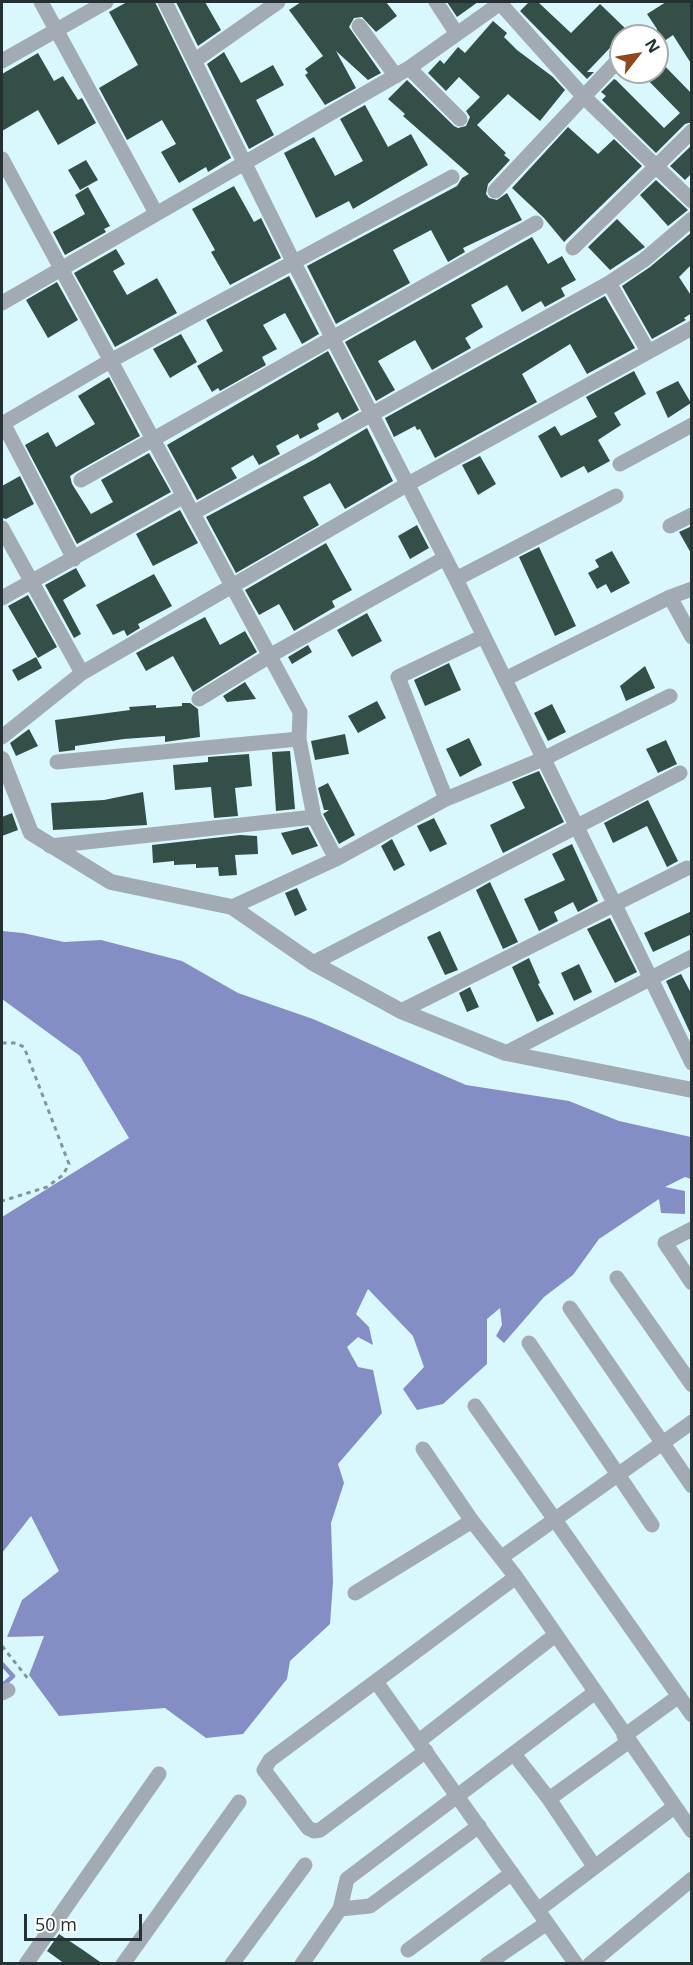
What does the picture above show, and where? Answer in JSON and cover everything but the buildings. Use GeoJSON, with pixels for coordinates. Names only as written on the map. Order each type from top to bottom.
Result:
{"type":"FeatureCollection","features":[{"type":"Feature","properties":{"kind":"street"},"geometry":{"type":"LineString","coordinates":[[41,2],[156,213]]}},
{"type":"Feature","properties":{"kind":"street"},"geometry":{"type":"LineString","coordinates":[[2,61],[106,2]]}},
{"type":"Feature","properties":{"kind":"street"},"geometry":{"type":"LineString","coordinates":[[165,2],[294,263],[456,579],[691,1060]]}},
{"type":"Feature","properties":{"kind":"street"},"geometry":{"type":"LineString","coordinates":[[194,61],[278,2]]}},
{"type":"Feature","properties":{"kind":"street"},"geometry":{"type":"LineString","coordinates":[[436,2],[457,34]]}},
{"type":"Feature","properties":{"kind":"street"},"geometry":{"type":"LineString","coordinates":[[2,303],[403,72],[501,2],[583,96],[692,201]]}},
{"type":"Feature","properties":{"kind":"street"},"geometry":{"type":"LineString","coordinates":[[359,26],[403,72],[460,119]]}},
{"type":"Feature","properties":{"kind":"street"},"geometry":{"type":"LineString","coordinates":[[495,191],[609,69]]}},
{"type":"Feature","properties":{"kind":"street"},"geometry":{"type":"LineString","coordinates":[[573,248],[692,131]]}},
{"type":"Feature","properties":{"kind":"street"},"geometry":{"type":"LineString","coordinates":[[2,159],[300,712],[300,739],[314,818],[336,859]]}},
{"type":"Feature","properties":{"kind":"street"},"geometry":{"type":"LineString","coordinates":[[74,559],[2,424],[110,361],[452,177]]}},
{"type":"Feature","properties":{"kind":"street"},"geometry":{"type":"LineString","coordinates":[[194,513],[609,283],[644,260],[692,219]]}},
{"type":"Feature","properties":{"kind":"street"},"geometry":{"type":"LineString","coordinates":[[81,480],[333,340],[536,223]]}},
{"type":"Feature","properties":{"kind":"street"},"geometry":{"type":"LineString","coordinates":[[609,283],[648,351]]}},
{"type":"Feature","properties":{"kind":"street"},"geometry":{"type":"LineString","coordinates":[[2,737],[82,673],[408,484],[692,328]]}},
{"type":"Feature","properties":{"kind":"street"},"geometry":{"type":"LineString","coordinates":[[620,464],[692,425]]}},
{"type":"Feature","properties":{"kind":"street"},"geometry":{"type":"LineString","coordinates":[[2,598],[184,496]]}},
{"type":"Feature","properties":{"kind":"street"},"geometry":{"type":"LineString","coordinates":[[456,579],[616,496]]}},
{"type":"Feature","properties":{"kind":"street"},"geometry":{"type":"LineString","coordinates":[[670,526],[692,515]]}},
{"type":"Feature","properties":{"kind":"street"},"geometry":{"type":"LineString","coordinates":[[2,528],[82,673]]}},
{"type":"Feature","properties":{"kind":"street"},"geometry":{"type":"LineString","coordinates":[[199,699],[271,655],[445,558]]}},
{"type":"Feature","properties":{"kind":"street"},"geometry":{"type":"LineString","coordinates":[[505,679],[670,597],[692,589]]}},
{"type":"Feature","properties":{"kind":"street"},"geometry":{"type":"LineString","coordinates":[[670,597],[692,637]]}},
{"type":"Feature","properties":{"kind":"street"},"geometry":{"type":"LineString","coordinates":[[446,799],[398,677],[484,636]]}},
{"type":"Feature","properties":{"kind":"street"},"geometry":{"type":"LineString","coordinates":[[232,907],[336,859],[446,799],[543,759],[670,696]]}},
{"type":"Feature","properties":{"kind":"street"},"geometry":{"type":"LineString","coordinates":[[57,762],[300,739]]}},
{"type":"Feature","properties":{"kind":"street"},"geometry":{"type":"LineString","coordinates":[[2,759],[31,833],[111,882],[232,907],[313,963],[401,1011],[506,1053],[692,1090]]}},
{"type":"Feature","properties":{"kind":"street"},"geometry":{"type":"LineString","coordinates":[[313,963],[681,773]]}},
{"type":"Feature","properties":{"kind":"street"},"geometry":{"type":"LineString","coordinates":[[50,846],[314,818]]}},
{"type":"Feature","properties":{"kind":"street"},"geometry":{"type":"LineString","coordinates":[[401,1011],[687,868]]}},
{"type":"Feature","properties":{"kind":"street"},"geometry":{"type":"LineString","coordinates":[[506,1053],[692,957]]}},
{"type":"Feature","properties":{"kind":"street"},"geometry":{"type":"LineString","coordinates":[[692,1229],[665,1243],[692,1283]]}},
{"type":"Feature","properties":{"kind":"street"},"geometry":{"type":"LineString","coordinates":[[617,1278],[692,1385]]}},
{"type":"Feature","properties":{"kind":"street"},"geometry":{"type":"LineString","coordinates":[[570,1308],[692,1486]]}},
{"type":"Feature","properties":{"kind":"street"},"geometry":{"type":"LineString","coordinates":[[529,1343],[652,1526]]}},
{"type":"Feature","properties":{"kind":"street"},"geometry":{"type":"LineString","coordinates":[[475,1406],[692,1715]]}},
{"type":"Feature","properties":{"kind":"street"},"geometry":{"type":"LineString","coordinates":[[502,1557],[692,1422]]}},
{"type":"Feature","properties":{"kind":"street"},"geometry":{"type":"LineString","coordinates":[[423,1449],[472,1521],[502,1557],[594,1693],[692,1831]]}},
{"type":"Feature","properties":{"kind":"street"},"geometry":{"type":"LineString","coordinates":[[355,1593],[472,1521]]}},
{"type":"Feature","properties":{"kind":"street"},"geometry":{"type":"LineString","coordinates":[[516,1577],[377,1683],[270,1760],[264,1770],[308,1828],[314,1831],[320,1830],[555,1636]]}},
{"type":"Feature","properties":{"kind":"street"},"geometry":{"type":"LineString","coordinates":[[377,1683],[576,1964]]}},
{"type":"Feature","properties":{"kind":"street"},"geometry":{"type":"LineString","coordinates":[[302,1964],[340,1909],[347,1879],[459,1797],[594,1693]]}},
{"type":"Feature","properties":{"kind":"street"},"geometry":{"type":"LineString","coordinates":[[549,1799],[679,1696]]}},
{"type":"Feature","properties":{"kind":"street"},"geometry":{"type":"LineString","coordinates":[[514,1754],[549,1799],[594,1866]]}},
{"type":"Feature","properties":{"kind":"street"},"geometry":{"type":"LineString","coordinates":[[26,1964],[159,1774]]}},
{"type":"Feature","properties":{"kind":"street"},"geometry":{"type":"LineString","coordinates":[[123,1964],[239,1802]]}},
{"type":"Feature","properties":{"kind":"street"},"geometry":{"type":"LineString","coordinates":[[538,1910],[674,1807]]}},
{"type":"Feature","properties":{"kind":"street"},"geometry":{"type":"LineString","coordinates":[[340,1909],[370,1906],[479,1826]]}},
{"type":"Feature","properties":{"kind":"street"},"geometry":{"type":"LineString","coordinates":[[232,1964],[305,1865]]}},
{"type":"Feature","properties":{"kind":"street"},"geometry":{"type":"LineString","coordinates":[[408,1950],[512,1873]]}},
{"type":"Feature","properties":{"kind":"street"},"geometry":{"type":"LineString","coordinates":[[590,1964],[692,1879]]}},
{"type":"Feature","properties":{"kind":"street"},"geometry":{"type":"LineString","coordinates":[[488,1964],[547,1923]]}},
{"type":"Feature","properties":{"kind":"path"},"geometry":{"type":"LineString","coordinates":[[2,1043],[16,1043],[24,1047],[69,1164],[63,1175],[47,1187],[2,1201]]}},
{"type":"Feature","properties":{"kind":"path"},"geometry":{"type":"LineString","coordinates":[[2,1646],[29,1680]]}},
{"type":"Feature","properties":{"kind":"water"},"geometry":{"type":"Polygon","coordinates":[[[2,931],[64,942],[101,940],[182,961],[238,993],[313,1019],[466,1085],[569,1101],[619,1121],[691,1137],[691,1179],[685,1177],[665,1187],[685,1191],[685,1214],[661,1213],[659,1199],[599,1239],[573,1275],[544,1297],[504,1343],[496,1336],[502,1325],[500,1308],[487,1319],[487,1364],[443,1404],[417,1410],[403,1389],[424,1367],[413,1336],[368,1289],[356,1314],[369,1327],[373,1345],[358,1337],[347,1347],[358,1367],[373,1370],[382,1413],[338,1464],[344,1483],[331,1523],[333,1582],[330,1624],[290,1661],[287,1679],[243,1734],[206,1738],[165,1708],[59,1716],[29,1675],[44,1636],[7,1637],[22,1600],[59,1571],[31,1516],[2,1553],[2,1217],[129,1138],[80,1056],[2,999],[2,931]]]}},
{"type":"Feature","properties":{"kind":"waterway"},"geometry":{"type":"LineString","coordinates":[[2,1664],[13,1676],[2,1686]]}}]}
